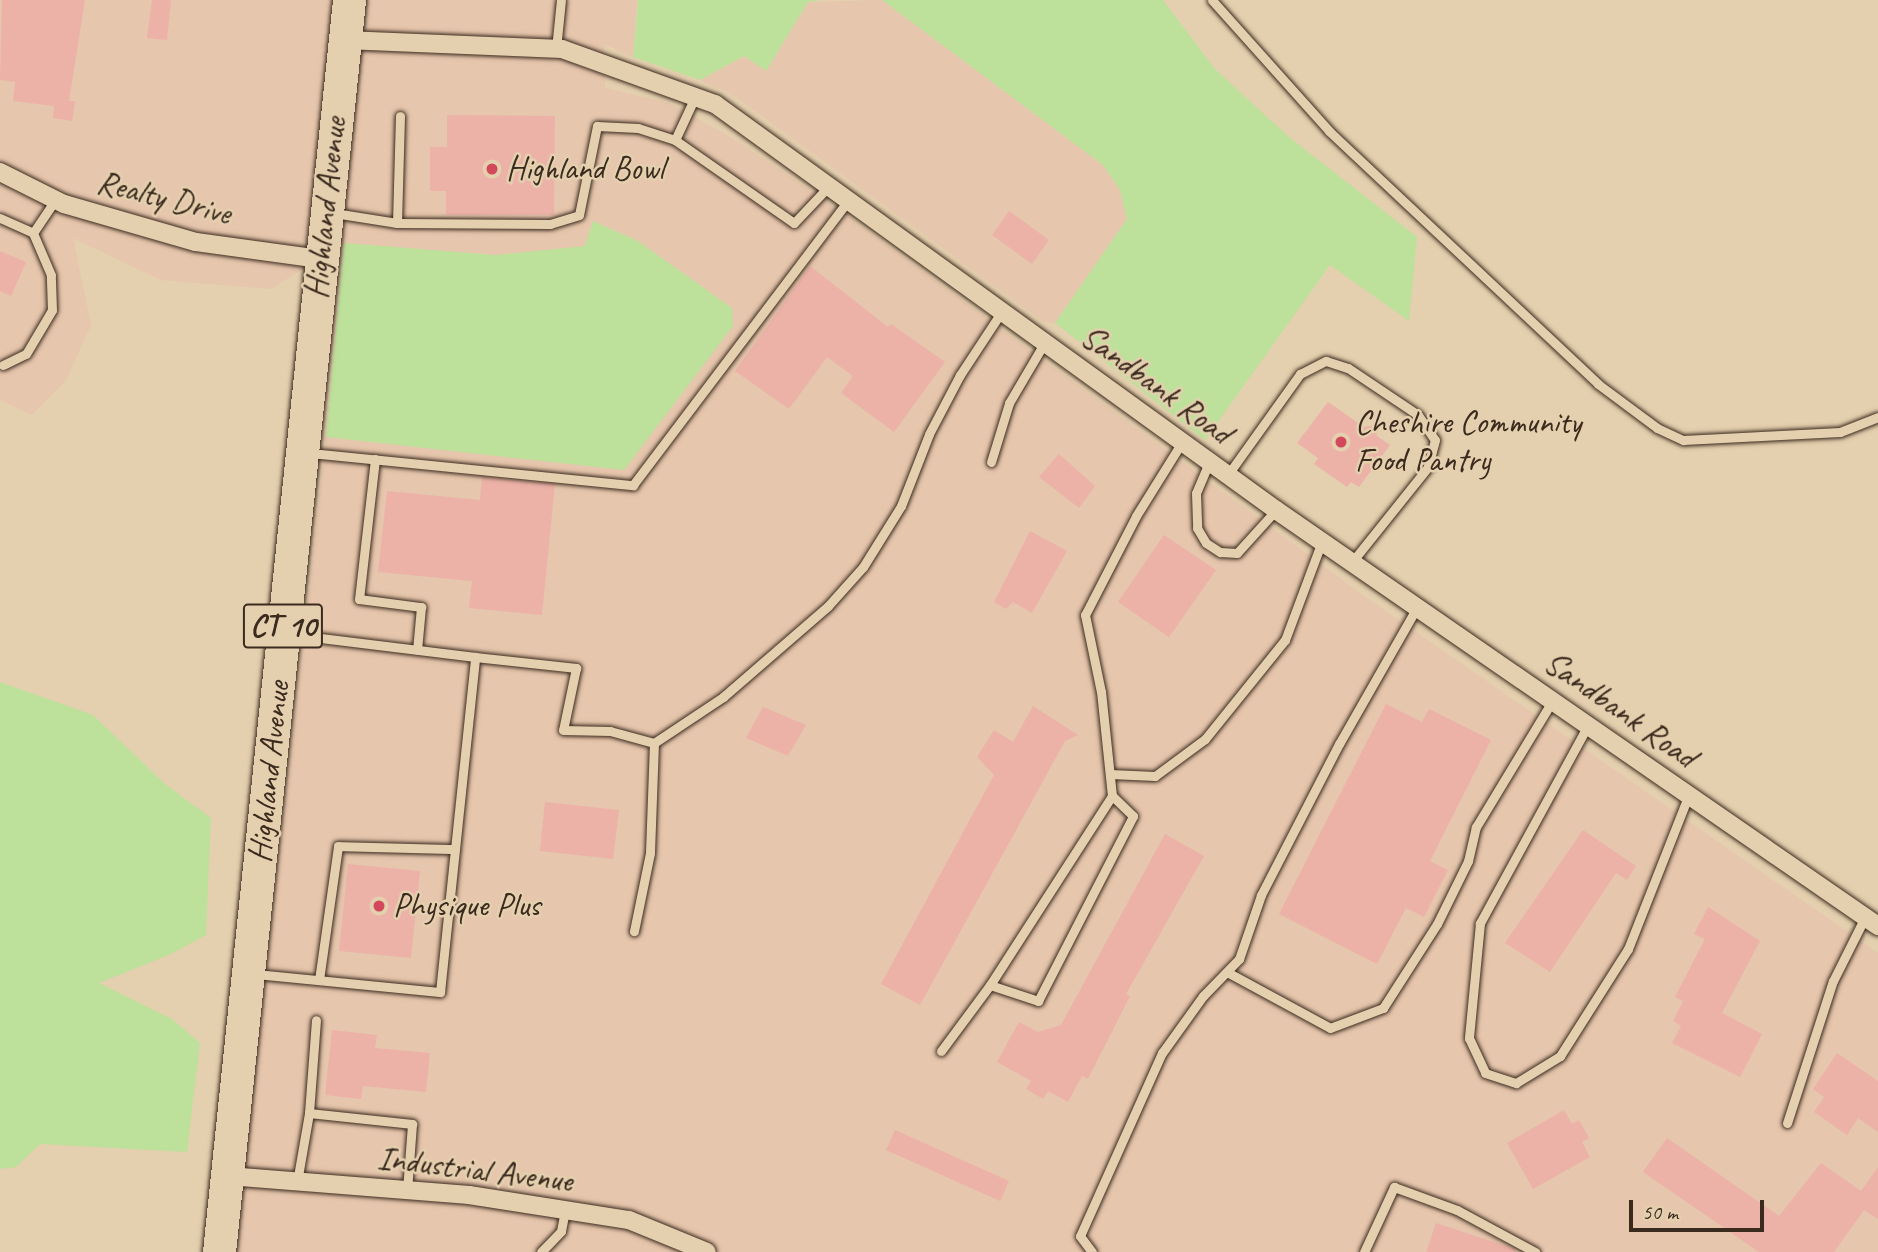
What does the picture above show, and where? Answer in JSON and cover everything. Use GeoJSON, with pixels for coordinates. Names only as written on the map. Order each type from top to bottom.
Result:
{"type":"FeatureCollection","features":[{"type":"Feature","properties":{"kind":"highway","name":"Highland Avenue"},"geometry":{"type":"LineString","coordinates":[[219,1252],[349,0]]}},
{"type":"Feature","properties":{"kind":"street","name":"Sandbank Road"},"geometry":{"type":"LineString","coordinates":[[345,40],[556,49],[715,104],[1210,459],[1276,510],[1871,921]]}},
{"type":"Feature","properties":{"kind":"street","name":"Realty Drive"},"geometry":{"type":"LineString","coordinates":[[0,172],[55,200],[196,242],[320,259]]}},
{"type":"Feature","properties":{"kind":"street","name":"Industrial Avenue"},"geometry":{"type":"LineString","coordinates":[[228,1176],[407,1190],[629,1220],[708,1252]]}},
{"type":"Feature","properties":{"kind":"lane"},"geometry":{"type":"LineString","coordinates":[[556,49],[561,0]]}},
{"type":"Feature","properties":{"kind":"lane"},"geometry":{"type":"LineString","coordinates":[[1212,0],[1329,131],[1598,384],[1657,428],[1683,440],[1696,440],[1840,432],[1878,417]]}},
{"type":"Feature","properties":{"kind":"lane"},"geometry":{"type":"LineString","coordinates":[[675,140],[695,97]]}},
{"type":"Feature","properties":{"kind":"lane"},"geometry":{"type":"LineString","coordinates":[[397,223],[400,116]]}},
{"type":"Feature","properties":{"kind":"lane"},"geometry":{"type":"LineString","coordinates":[[326,212],[397,223],[550,225],[579,215],[597,126],[638,128],[675,140],[793,223],[828,187]]}},
{"type":"Feature","properties":{"kind":"lane"},"geometry":{"type":"LineString","coordinates":[[33,233],[55,200]]}},
{"type":"Feature","properties":{"kind":"lane"},"geometry":{"type":"LineString","coordinates":[[301,452],[633,485],[848,201]]}},
{"type":"Feature","properties":{"kind":"lane"},"geometry":{"type":"LineString","coordinates":[[0,218],[33,233],[51,275],[52,310],[26,354],[4,365]]}},
{"type":"Feature","properties":{"kind":"lane"},"geometry":{"type":"LineString","coordinates":[[283,634],[576,668],[563,730],[610,731],[654,743],[723,697],[828,606],[863,567],[901,506],[929,435],[960,375],[1002,311]]}},
{"type":"Feature","properties":{"kind":"lane"},"geometry":{"type":"LineString","coordinates":[[991,462],[1009,403],[1045,342]]}},
{"type":"Feature","properties":{"kind":"lane"},"geometry":{"type":"LineString","coordinates":[[1228,473],[1300,374],[1326,361],[1348,368],[1418,415],[1435,440],[1428,467],[1352,562]]}},
{"type":"Feature","properties":{"kind":"lane"},"geometry":{"type":"LineString","coordinates":[[941,1051],[990,985],[1112,796],[1101,692],[1085,615],[1136,516],[1183,440]]}},
{"type":"Feature","properties":{"kind":"lane"},"geometry":{"type":"LineString","coordinates":[[375,459],[359,599],[421,607],[417,650]]}},
{"type":"Feature","properties":{"kind":"lane"},"geometry":{"type":"LineString","coordinates":[[1210,459],[1195,493],[1197,528],[1206,543],[1220,552],[1237,553],[1276,510]]}},
{"type":"Feature","properties":{"kind":"lane"},"geometry":{"type":"LineString","coordinates":[[1110,774],[1155,776],[1205,738],[1285,640],[1322,540]]}},
{"type":"Feature","properties":{"kind":"lane"},"geometry":{"type":"LineString","coordinates":[[1092,1252],[1080,1236],[1114,1152],[1162,1053],[1239,959],[1261,895],[1339,744],[1417,607]]}},
{"type":"Feature","properties":{"kind":"lane"},"geometry":{"type":"LineString","coordinates":[[248,974],[440,992],[475,657]]}},
{"type":"Feature","properties":{"kind":"lane"},"geometry":{"type":"LineString","coordinates":[[1227,972],[1330,1028],[1383,1008],[1437,924],[1468,861],[1476,827],[1553,700]]}},
{"type":"Feature","properties":{"kind":"lane"},"geometry":{"type":"LineString","coordinates":[[1588,725],[1480,923],[1469,1038],[1485,1073],[1516,1083],[1560,1056],[1628,948],[1689,794]]}},
{"type":"Feature","properties":{"kind":"lane"},"geometry":{"type":"LineString","coordinates":[[634,930],[650,853],[654,743]]}},
{"type":"Feature","properties":{"kind":"lane"},"geometry":{"type":"LineString","coordinates":[[990,985],[1038,1001],[1133,816],[1112,796]]}},
{"type":"Feature","properties":{"kind":"lane"},"geometry":{"type":"LineString","coordinates":[[319,980],[338,846],[455,849]]}},
{"type":"Feature","properties":{"kind":"lane"},"geometry":{"type":"LineString","coordinates":[[1787,1123],[1833,981],[1871,921]]}},
{"type":"Feature","properties":{"kind":"lane"},"geometry":{"type":"LineString","coordinates":[[297,1182],[309,1113],[316,1020]]}},
{"type":"Feature","properties":{"kind":"lane"},"geometry":{"type":"LineString","coordinates":[[309,1113],[412,1124],[407,1190]]}},
{"type":"Feature","properties":{"kind":"lane"},"geometry":{"type":"LineString","coordinates":[[1364,1252],[1394,1187],[1457,1210],[1535,1252]]}},
{"type":"Feature","properties":{"kind":"lane"},"geometry":{"type":"LineString","coordinates":[[541,1252],[561,1231],[565,1210]]}},
{"type":"Feature","properties":{"kind":"shaded area"},"geometry":{"type":"Polygon","coordinates":[[[0,0],[637,0],[633,57],[604,44],[605,88],[669,103],[732,138],[841,211],[1364,596],[1878,953],[1878,1252],[234,1252],[326,437],[344,243],[271,289],[161,280],[73,238],[91,325],[66,380],[32,415],[0,400],[0,0]]]}},
{"type":"Feature","properties":{"kind":"shaded area"},"geometry":{"type":"Polygon","coordinates":[[[882,0],[1103,165],[1120,190],[1127,219],[1055,323],[1044,322],[732,94],[700,80],[744,56],[766,71],[808,2],[882,0]]]}},
{"type":"Feature","properties":{"kind":"green space"},"geometry":{"type":"Polygon","coordinates":[[[638,0],[821,0],[808,2],[766,71],[744,56],[700,80],[633,57],[638,0]]]}},
{"type":"Feature","properties":{"kind":"green space"},"geometry":{"type":"Polygon","coordinates":[[[882,0],[1163,0],[1215,69],[1289,137],[1417,237],[1409,321],[1330,265],[1205,440],[1055,323],[1127,219],[1120,190],[1103,165],[882,0]]]}},
{"type":"Feature","properties":{"kind":"green space"},"geometry":{"type":"Polygon","coordinates":[[[593,221],[638,241],[732,308],[733,326],[624,470],[326,437],[344,243],[496,255],[585,246],[593,221]]]}},
{"type":"Feature","properties":{"kind":"green space"},"geometry":{"type":"Polygon","coordinates":[[[0,682],[93,715],[165,784],[211,818],[206,935],[171,954],[99,983],[172,1019],[200,1043],[187,1152],[40,1144],[16,1167],[0,1169],[0,682]]]}},
{"type":"Feature","properties":{"kind":"building"},"geometry":{"type":"Polygon","coordinates":[[[2,0],[85,0],[69,101],[75,101],[72,121],[53,118],[54,106],[13,101],[15,82],[0,80],[2,0]]]}},
{"type":"Feature","properties":{"kind":"building"},"geometry":{"type":"Polygon","coordinates":[[[152,0],[171,0],[167,40],[147,38],[152,0]]]}},
{"type":"Feature","properties":{"kind":"building","name":"Highland Bowl"},"geometry":{"type":"Polygon","coordinates":[[[447,115],[555,116],[554,215],[446,215],[446,191],[430,191],[430,147],[447,147],[447,115]]]}},
{"type":"Feature","properties":{"kind":"building"},"geometry":{"type":"Polygon","coordinates":[[[1009,211],[1049,240],[1032,264],[992,235],[1009,211]]]}},
{"type":"Feature","properties":{"kind":"building"},"geometry":{"type":"Polygon","coordinates":[[[0,251],[26,262],[11,296],[0,291],[0,251]]]}},
{"type":"Feature","properties":{"kind":"building"},"geometry":{"type":"Polygon","coordinates":[[[810,266],[888,327],[891,324],[945,362],[894,432],[841,393],[853,376],[827,357],[789,409],[735,371],[810,266]]]}},
{"type":"Feature","properties":{"kind":"building","name":"Cheshire Community Food Pantry"},"geometry":{"type":"Polygon","coordinates":[[[1328,402],[1364,427],[1375,425],[1377,436],[1390,445],[1359,487],[1351,482],[1347,487],[1314,464],[1318,458],[1297,443],[1328,402]]]}},
{"type":"Feature","properties":{"kind":"building"},"geometry":{"type":"Polygon","coordinates":[[[1059,454],[1095,486],[1079,508],[1039,477],[1059,454]]]}},
{"type":"Feature","properties":{"kind":"building"},"geometry":{"type":"Polygon","coordinates":[[[482,477],[555,484],[542,615],[469,608],[472,581],[378,572],[387,491],[480,500],[482,477]]]}},
{"type":"Feature","properties":{"kind":"building"},"geometry":{"type":"Polygon","coordinates":[[[1030,531],[1067,551],[1032,613],[1013,602],[1006,609],[994,602],[1030,531]]]}},
{"type":"Feature","properties":{"kind":"building"},"geometry":{"type":"Polygon","coordinates":[[[1164,535],[1216,570],[1169,637],[1118,602],[1164,535]]]}},
{"type":"Feature","properties":{"kind":"building"},"geometry":{"type":"Polygon","coordinates":[[[1386,704],[1422,722],[1429,709],[1491,740],[1430,861],[1448,870],[1424,917],[1406,908],[1377,964],[1279,914],[1386,704]]]}},
{"type":"Feature","properties":{"kind":"building"},"geometry":{"type":"Polygon","coordinates":[[[1033,706],[1078,735],[1065,741],[920,1005],[881,984],[994,775],[977,757],[994,730],[1013,742],[1033,706]]]}},
{"type":"Feature","properties":{"kind":"building"},"geometry":{"type":"Polygon","coordinates":[[[763,707],[806,725],[788,756],[746,738],[763,707]]]}},
{"type":"Feature","properties":{"kind":"building"},"geometry":{"type":"Polygon","coordinates":[[[545,802],[619,810],[613,859],[540,851],[545,802]]]}},
{"type":"Feature","properties":{"kind":"building"},"geometry":{"type":"Polygon","coordinates":[[[1583,830],[1636,866],[1627,880],[1616,873],[1550,972],[1505,943],[1583,830]]]}},
{"type":"Feature","properties":{"kind":"building"},"geometry":{"type":"Polygon","coordinates":[[[1165,834],[1204,856],[1126,994],[1130,996],[1088,1079],[1082,1076],[1068,1102],[1048,1091],[1043,1099],[1026,1089],[1031,1081],[997,1062],[1019,1022],[1038,1032],[1061,1025],[1165,834]]]}},
{"type":"Feature","properties":{"kind":"building","name":"Physique Plus"},"geometry":{"type":"Polygon","coordinates":[[[348,864],[420,871],[411,958],[339,951],[348,864]]]}},
{"type":"Feature","properties":{"kind":"building"},"geometry":{"type":"Polygon","coordinates":[[[1708,907],[1760,941],[1722,1013],[1762,1034],[1740,1077],[1672,1043],[1681,1026],[1673,1021],[1683,1001],[1675,997],[1705,939],[1694,934],[1708,907]]]}},
{"type":"Feature","properties":{"kind":"building"},"geometry":{"type":"Polygon","coordinates":[[[332,1030],[377,1035],[375,1048],[430,1053],[426,1092],[363,1086],[361,1099],[325,1095],[332,1030]]]}},
{"type":"Feature","properties":{"kind":"building"},"geometry":{"type":"Polygon","coordinates":[[[1837,1053],[1878,1081],[1878,1132],[1858,1118],[1847,1135],[1814,1112],[1824,1097],[1813,1089],[1837,1053]]]}},
{"type":"Feature","properties":{"kind":"building"},"geometry":{"type":"Polygon","coordinates":[[[1564,1110],[1572,1124],[1579,1120],[1589,1138],[1582,1142],[1590,1157],[1533,1189],[1507,1143],[1564,1110]]]}},
{"type":"Feature","properties":{"kind":"building"},"geometry":{"type":"Polygon","coordinates":[[[895,1130],[1009,1181],[1000,1201],[886,1150],[895,1130]]]}},
{"type":"Feature","properties":{"kind":"building"},"geometry":{"type":"Polygon","coordinates":[[[1667,1138],[1779,1216],[1821,1163],[1861,1191],[1878,1167],[1878,1219],[1864,1210],[1834,1252],[1759,1252],[1643,1172],[1667,1138]]]}},
{"type":"Feature","properties":{"kind":"building"},"geometry":{"type":"Polygon","coordinates":[[[1436,1223],[1515,1249],[1515,1252],[1426,1252],[1436,1223]]]}},
{"type":"Feature","properties":{"kind":"place","name":"Highland Bowl"},"geometry":{"type":"Point","coordinates":[492,169]}},
{"type":"Feature","properties":{"kind":"place","name":"Cheshire Community Food Pantry"},"geometry":{"type":"Point","coordinates":[1341,442]}},
{"type":"Feature","properties":{"kind":"place","name":"Physique Plus"},"geometry":{"type":"Point","coordinates":[379,906]}}]}
